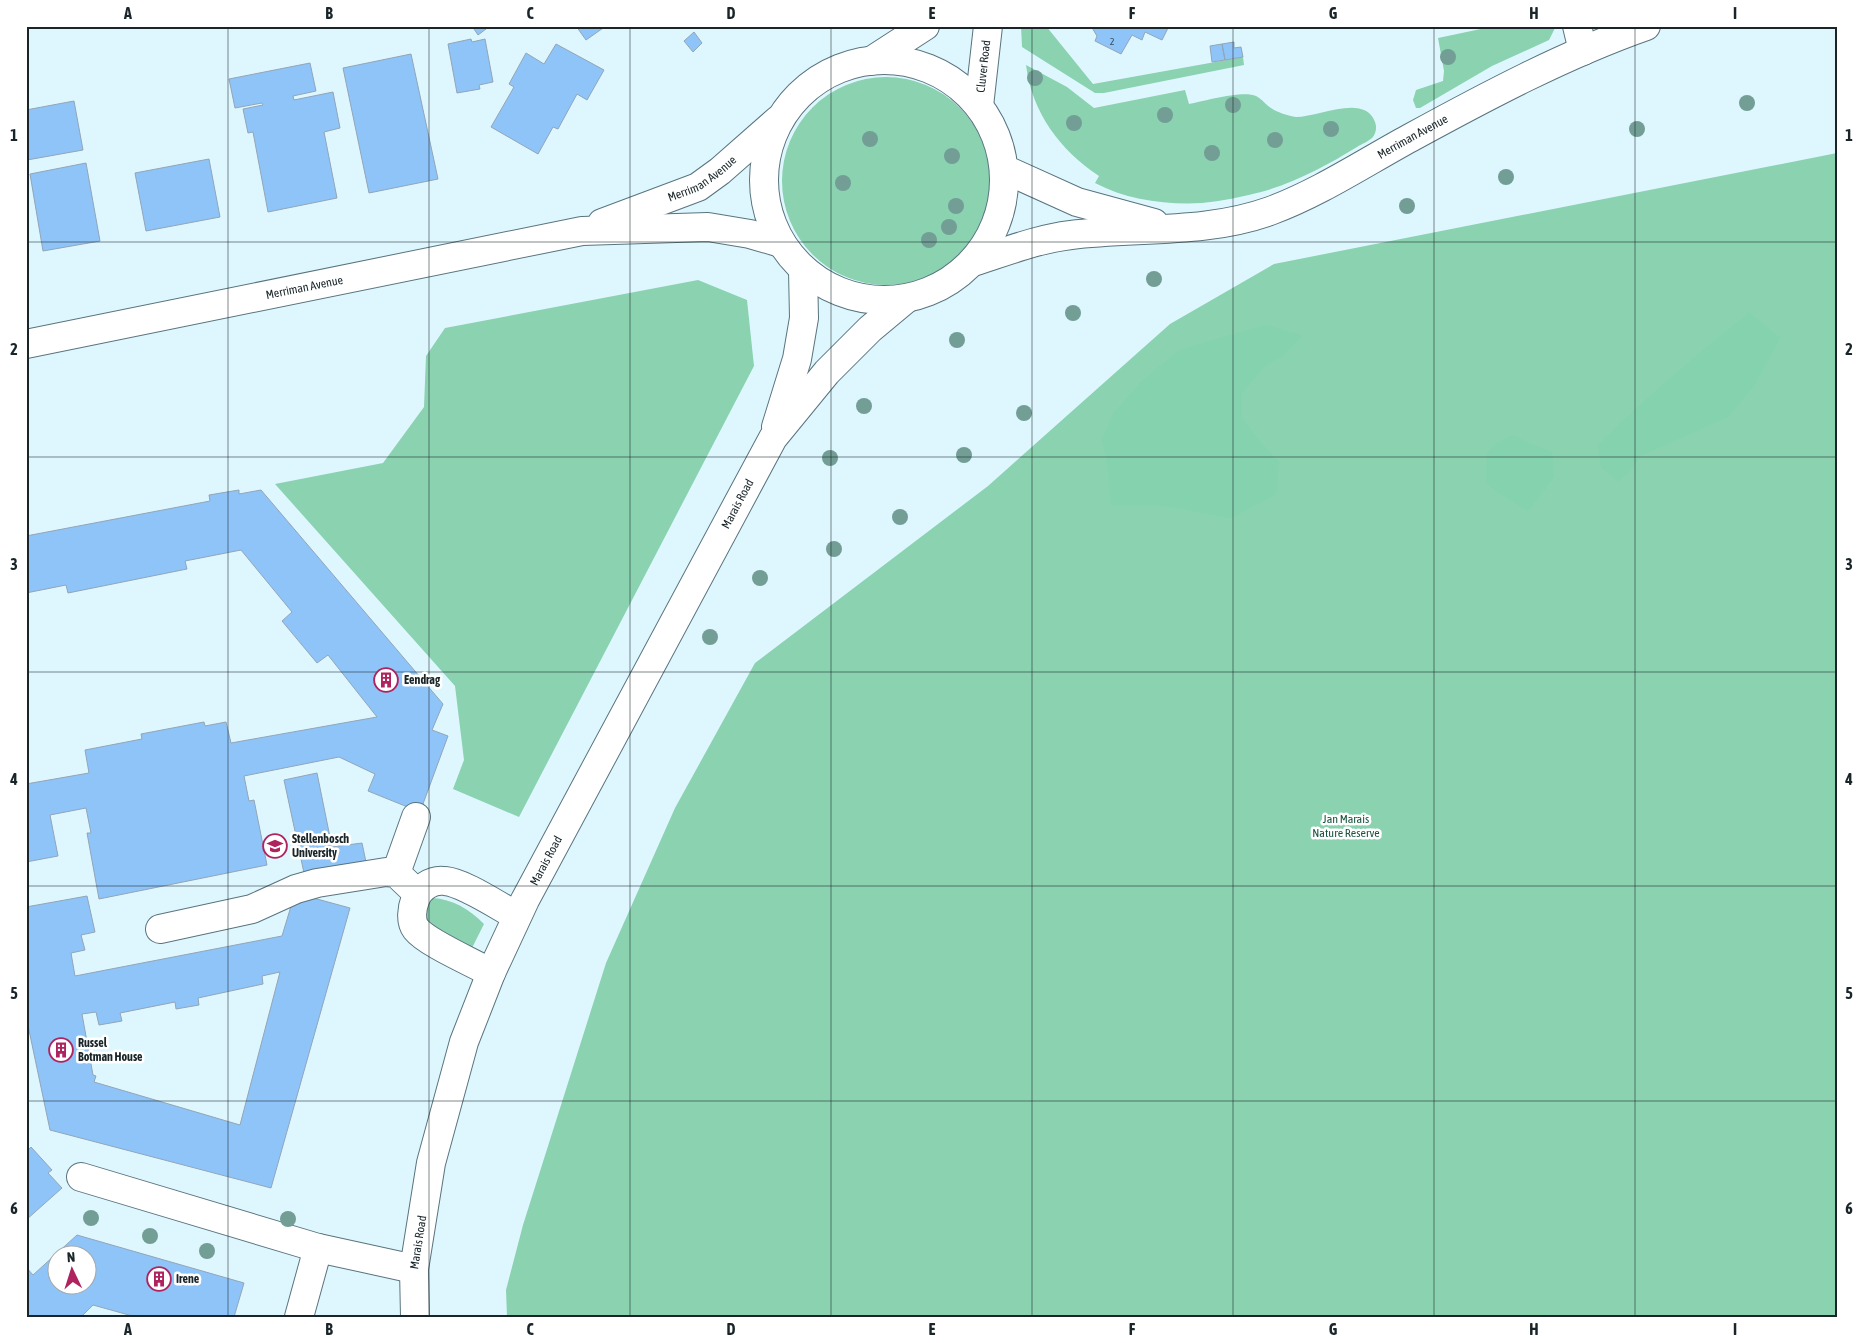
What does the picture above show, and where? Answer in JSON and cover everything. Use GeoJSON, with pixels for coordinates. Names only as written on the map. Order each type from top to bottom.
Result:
{"type":"FeatureCollection","features":[{"type":"Feature","properties":{"kind":"street"},"geometry":{"type":"LineString","coordinates":[[871,61],[925,26]]}},
{"type":"Feature","properties":{"kind":"street","name":"Cluver Road"},"geometry":{"type":"LineString","coordinates":[[979,106],[988,26]]}},
{"type":"Feature","properties":{"kind":"street","name":"Merriman Avenue"},"geometry":{"type":"LineString","coordinates":[[973,262],[1024,246],[1071,235],[1175,229],[1237,222],[1270,211],[1308,195],[1484,99],[1580,39],[1646,26]]}},
{"type":"Feature","properties":{"kind":"street"},"geometry":{"type":"LineString","coordinates":[[871,61],[896,61],[920,65],[942,75],[962,89],[979,106],[991,125],[1000,146],[1004,169],[1004,194],[998,219],[988,242],[973,262],[946,283],[931,291],[906,299],[879,301],[851,296],[826,286],[803,270],[780,243],[770,219],[764,193],[764,166],[770,140],[782,116],[799,95],[820,79],[845,67],[871,61]]}},
{"type":"Feature","properties":{"kind":"street","name":"Merriman Avenue"},"geometry":{"type":"LineString","coordinates":[[26,344],[582,231],[698,187],[720,171],[782,116]]}},
{"type":"Feature","properties":{"kind":"street","name":"Merriman Avenue"},"geometry":{"type":"LineString","coordinates":[[1004,169],[1077,202],[1175,229]]}},
{"type":"Feature","properties":{"kind":"street","name":"Merriman Avenue"},"geometry":{"type":"LineString","coordinates":[[582,231],[708,227],[750,234],[780,243]]}},
{"type":"Feature","properties":{"kind":"street","name":"Marais Road"},"geometry":{"type":"LineString","coordinates":[[773,438],[797,359],[804,318],[803,270]]}},
{"type":"Feature","properties":{"kind":"street","name":"Marais Road"},"geometry":{"type":"LineString","coordinates":[[415,1317],[414,1269],[431,1163],[464,1042],[491,973],[517,916],[773,438],[844,354],[870,328],[906,299]]}},
{"type":"Feature","properties":{"kind":"street"},"geometry":{"type":"LineString","coordinates":[[396,873],[416,817]]}},
{"type":"Feature","properties":{"kind":"street"},"geometry":{"type":"LineString","coordinates":[[160,929],[252,909],[317,883],[386,872],[396,873],[417,893]]}},
{"type":"Feature","properties":{"kind":"street"},"geometry":{"type":"LineString","coordinates":[[491,973],[437,944],[414,927],[412,919],[413,904],[417,893],[434,882],[445,881],[477,893],[517,916]]}},
{"type":"Feature","properties":{"kind":"street"},"geometry":{"type":"LineString","coordinates":[[81,1177],[318,1248],[414,1269]]}},
{"type":"Feature","properties":{"kind":"street"},"geometry":{"type":"LineString","coordinates":[[299,1317],[318,1248]]}},
{"type":"Feature","properties":{"kind":"green space"},"geometry":{"type":"Polygon","coordinates":[[[1021,26],[1046,26],[1093,84],[1243,57],[1244,65],[1104,93],[1095,93],[1022,47],[1021,26]]]}},
{"type":"Feature","properties":{"kind":"green space"},"geometry":{"type":"Polygon","coordinates":[[[1495,26],[1556,26],[1549,40],[1492,66],[1420,108],[1416,108],[1413,100],[1416,90],[1443,81],[1444,71],[1438,38],[1495,26]]]}},
{"type":"Feature","properties":{"kind":"green space"},"geometry":{"type":"Polygon","coordinates":[[[1026,65],[1067,87],[1094,108],[1185,90],[1189,104],[1250,94],[1258,97],[1276,111],[1296,117],[1340,109],[1362,109],[1370,113],[1375,122],[1376,130],[1370,140],[1310,173],[1261,192],[1202,203],[1147,200],[1120,194],[1095,183],[1099,176],[1085,166],[1060,142],[1041,114],[1034,99],[1026,65]]]}},
{"type":"Feature","properties":{"kind":"green space"},"geometry":{"type":"Polygon","coordinates":[[[886,77],[906,79],[935,89],[952,101],[966,115],[982,141],[988,161],[990,181],[988,201],[978,230],[966,247],[952,261],[926,277],[906,283],[886,285],[866,283],[837,273],[820,261],[806,247],[790,221],[784,201],[782,181],[784,161],[794,132],[806,115],[820,101],[846,85],[866,79],[886,77]]]}},
{"type":"Feature","properties":{"kind":"green space","name":"Jan Marais Nature Reserve"},"geometry":{"type":"Polygon","coordinates":[[[1837,153],[1837,1317],[507,1317],[506,1290],[523,1225],[606,963],[675,808],[755,663],[988,486],[1170,324],[1274,264],[1837,153]]]}},
{"type":"Feature","properties":{"kind":"green space"},"geometry":{"type":"Polygon","coordinates":[[[698,280],[747,300],[754,366],[519,817],[453,789],[464,760],[455,686],[275,484],[383,463],[424,407],[426,356],[445,328],[698,280]]]}},
{"type":"Feature","properties":{"kind":"green space"},"geometry":{"type":"Polygon","coordinates":[[[1749,313],[1780,338],[1754,386],[1728,417],[1642,455],[1628,473],[1618,481],[1601,467],[1598,445],[1653,393],[1749,313]]]}},
{"type":"Feature","properties":{"kind":"green space"},"geometry":{"type":"Polygon","coordinates":[[[1266,325],[1302,336],[1284,355],[1265,366],[1242,393],[1242,419],[1279,462],[1276,494],[1231,518],[1166,506],[1111,505],[1108,466],[1102,440],[1114,413],[1142,381],[1180,350],[1266,325]]]}},
{"type":"Feature","properties":{"kind":"green space"},"geometry":{"type":"Polygon","coordinates":[[[1513,435],[1552,452],[1554,477],[1528,511],[1493,489],[1486,481],[1487,453],[1497,443],[1513,435]]]}},
{"type":"Feature","properties":{"kind":"green space"},"geometry":{"type":"Polygon","coordinates":[[[432,898],[447,900],[460,906],[484,924],[471,950],[424,921],[426,902],[432,898]]]}},
{"type":"Feature","properties":{"kind":"building"},"geometry":{"type":"Polygon","coordinates":[[[472,26],[490,26],[478,35],[472,26]]]}},
{"type":"Feature","properties":{"kind":"building"},"geometry":{"type":"Polygon","coordinates":[[[576,26],[606,26],[586,40],[576,26]]]}},
{"type":"Feature","properties":{"kind":"building"},"geometry":{"type":"Polygon","coordinates":[[[1091,26],[1169,26],[1162,40],[1145,32],[1142,40],[1132,35],[1121,54],[1095,41],[1097,36],[1091,26]]]}},
{"type":"Feature","properties":{"kind":"building"},"geometry":{"type":"Polygon","coordinates":[[[694,32],[702,43],[693,52],[684,41],[694,32]]]}},
{"type":"Feature","properties":{"kind":"building"},"geometry":{"type":"Polygon","coordinates":[[[471,39],[472,42],[485,39],[493,82],[479,85],[480,89],[457,93],[448,44],[471,39]]]}},
{"type":"Feature","properties":{"kind":"building"},"geometry":{"type":"Polygon","coordinates":[[[1234,42],[1234,48],[1241,47],[1243,57],[1225,60],[1222,44],[1234,42]]]}},
{"type":"Feature","properties":{"kind":"building"},"geometry":{"type":"Polygon","coordinates":[[[556,44],[604,70],[587,100],[577,94],[558,129],[553,127],[538,154],[491,127],[514,87],[509,84],[526,53],[544,64],[556,44]]]}},
{"type":"Feature","properties":{"kind":"building"},"geometry":{"type":"Polygon","coordinates":[[[1222,44],[1225,60],[1212,62],[1210,46],[1222,44]]]}},
{"type":"Feature","properties":{"kind":"building"},"geometry":{"type":"Polygon","coordinates":[[[411,54],[438,179],[369,193],[343,68],[411,54]]]}},
{"type":"Feature","properties":{"kind":"building"},"geometry":{"type":"Polygon","coordinates":[[[310,63],[316,91],[293,96],[294,100],[333,92],[340,128],[324,132],[337,198],[268,212],[253,132],[248,133],[243,109],[263,105],[262,103],[235,108],[229,79],[310,63]]]}},
{"type":"Feature","properties":{"kind":"building"},"geometry":{"type":"Polygon","coordinates":[[[74,101],[83,150],[27,160],[26,110],[74,101]]]}},
{"type":"Feature","properties":{"kind":"building"},"geometry":{"type":"Polygon","coordinates":[[[209,159],[220,217],[146,231],[135,173],[209,159]]]}},
{"type":"Feature","properties":{"kind":"building"},"geometry":{"type":"Polygon","coordinates":[[[86,163],[100,241],[43,251],[30,174],[86,163]]]}},
{"type":"Feature","properties":{"kind":"building","name":"Eendrag"},"geometry":{"type":"Polygon","coordinates":[[[239,490],[239,494],[261,490],[443,704],[432,730],[448,736],[420,812],[368,791],[375,774],[339,757],[244,776],[249,801],[254,800],[267,865],[99,899],[87,833],[91,833],[86,808],[50,815],[58,856],[26,862],[26,784],[89,773],[85,750],[142,739],[141,734],[204,722],[205,726],[226,722],[231,743],[377,717],[328,655],[317,663],[282,621],[292,612],[241,550],[185,561],[187,569],[68,593],[66,585],[26,593],[26,536],[210,501],[209,495],[239,490]]]}},
{"type":"Feature","properties":{"kind":"building"},"geometry":{"type":"Polygon","coordinates":[[[317,773],[332,847],[362,843],[366,862],[304,873],[284,780],[317,773]]]}},
{"type":"Feature","properties":{"kind":"building","name":"Russel Botman House"},"geometry":{"type":"Polygon","coordinates":[[[295,893],[350,908],[271,1188],[50,1130],[26,1016],[26,907],[87,896],[95,932],[81,935],[85,950],[71,953],[75,976],[282,936],[295,893]],[[280,972],[262,976],[263,984],[198,998],[199,1005],[176,1009],[175,1002],[120,1013],[122,1021],[99,1025],[96,1012],[82,1014],[93,1075],[96,1076],[94,1082],[240,1125],[280,972]]]}},
{"type":"Feature","properties":{"kind":"building"},"geometry":{"type":"Polygon","coordinates":[[[31,1147],[52,1170],[48,1173],[62,1188],[26,1220],[26,1152],[31,1147]]]}},
{"type":"Feature","properties":{"kind":"building","name":"Irene"},"geometry":{"type":"Polygon","coordinates":[[[77,1235],[244,1283],[234,1317],[136,1317],[93,1305],[81,1317],[26,1317],[26,1267],[33,1275],[48,1261],[48,1296],[98,1296],[98,1246],[65,1246],[77,1235]]]}},
{"type":"Feature","properties":{"kind":"place","name":"Eendrag"},"geometry":{"type":"Point","coordinates":[386,680]}},
{"type":"Feature","properties":{"kind":"place","name":"Stellenbosch University"},"geometry":{"type":"Point","coordinates":[275,846]}},
{"type":"Feature","properties":{"kind":"place","name":"Russel Botman House"},"geometry":{"type":"Point","coordinates":[61,1050]}},
{"type":"Feature","properties":{"kind":"place","name":"Irene"},"geometry":{"type":"Point","coordinates":[159,1279]}}]}
